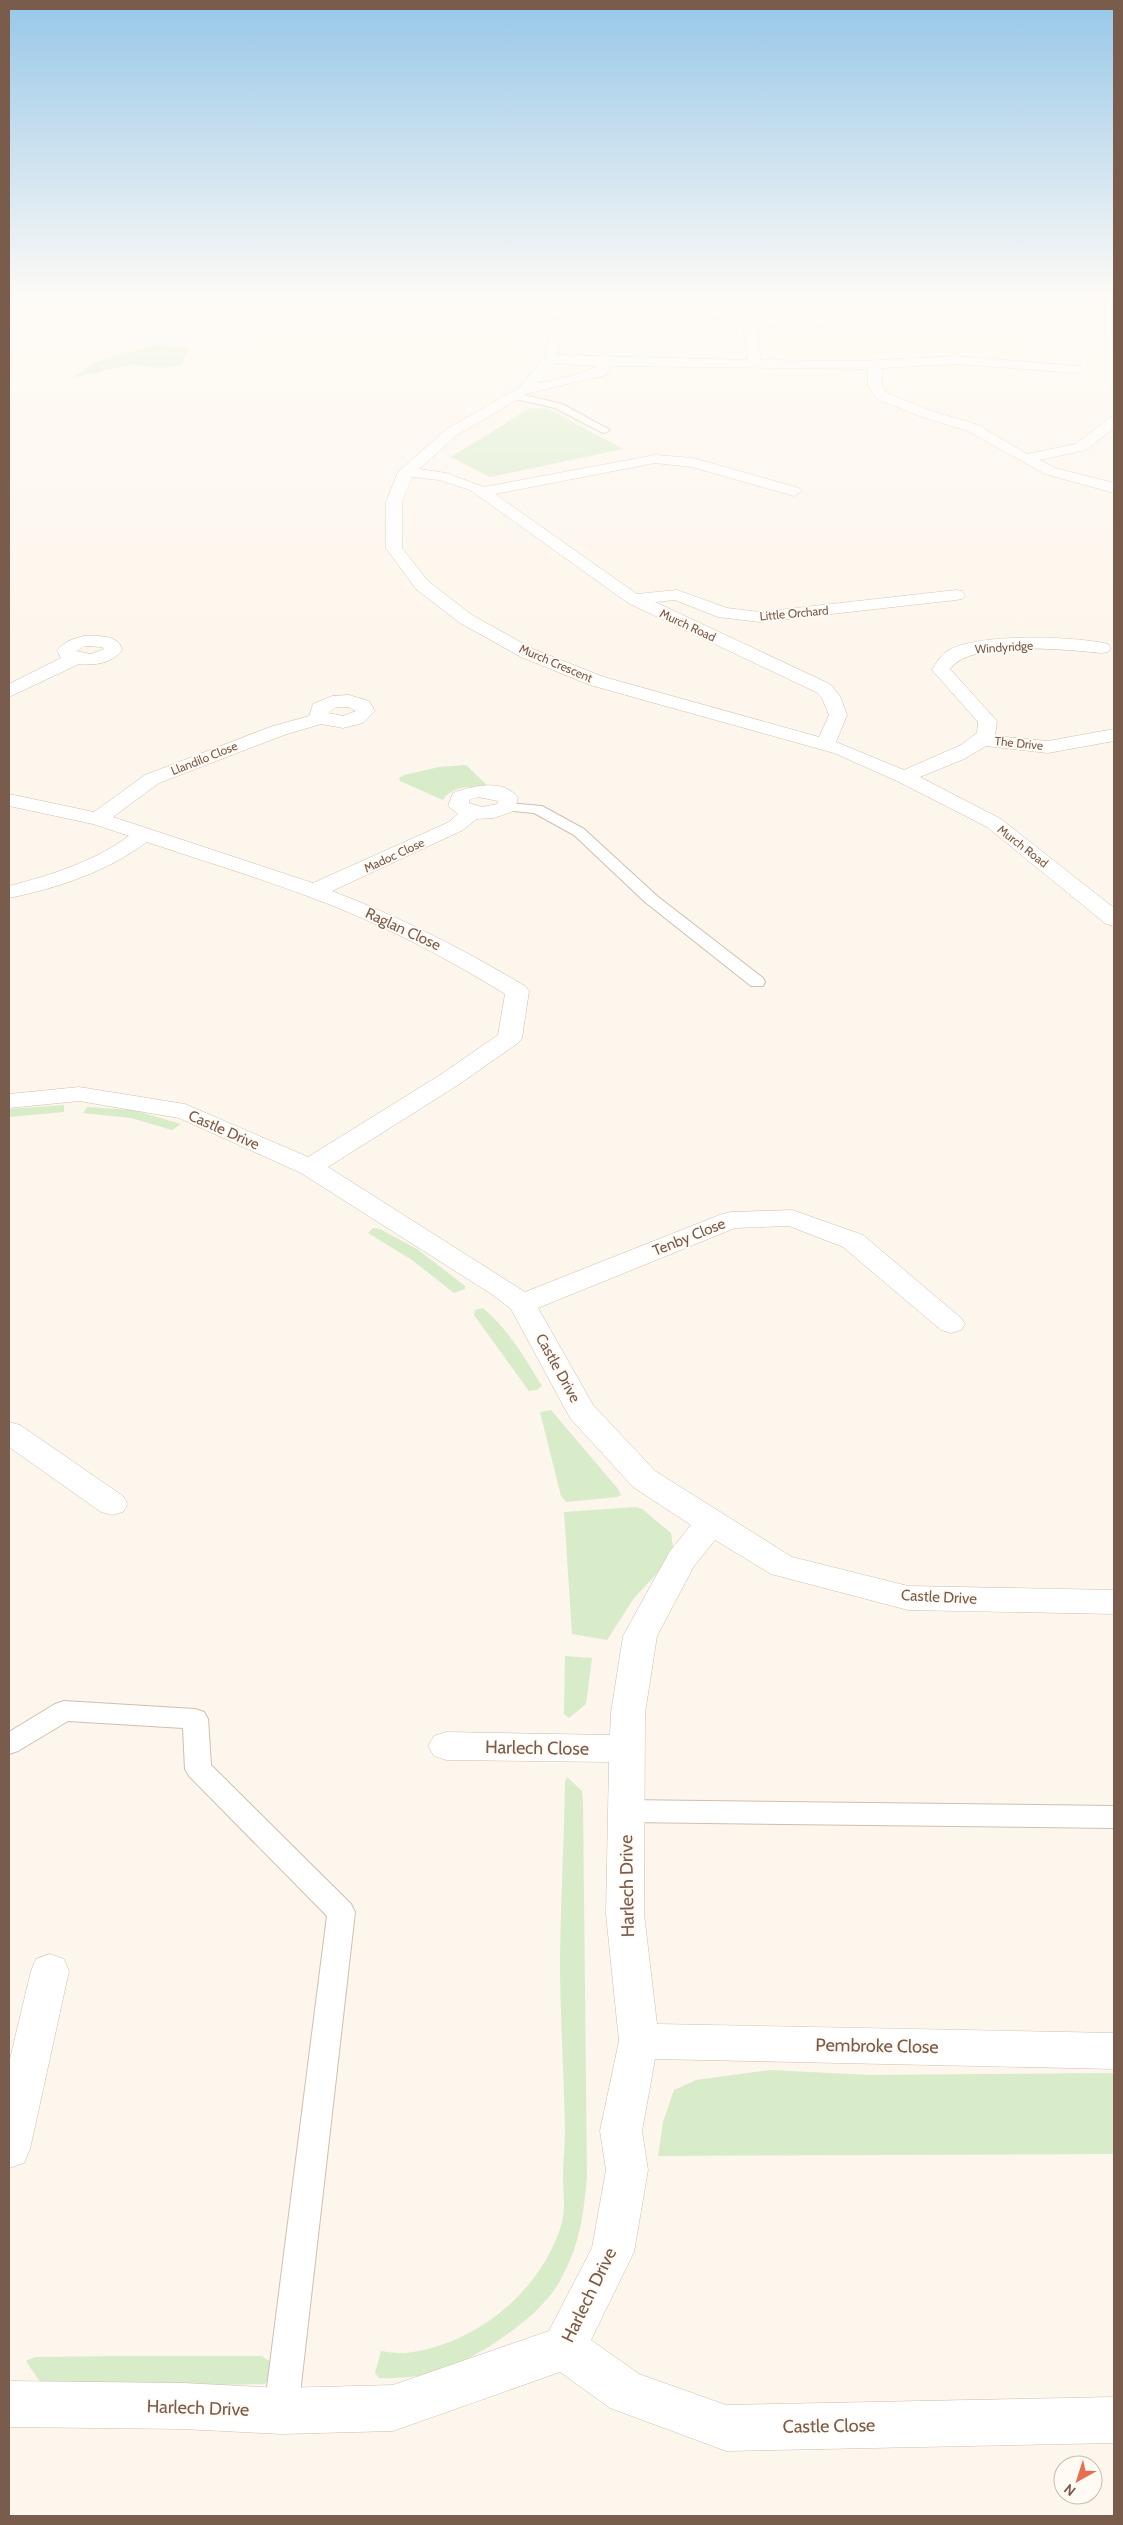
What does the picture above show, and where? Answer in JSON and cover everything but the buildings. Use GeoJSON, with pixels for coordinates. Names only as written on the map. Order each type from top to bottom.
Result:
{"type":"FeatureCollection","features":[{"type":"Feature","properties":{"kind":"street"},"geometry":{"type":"LineString","coordinates":[[406,472],[452,432],[480,416]]}},
{"type":"Feature","properties":{"kind":"street"},"geometry":{"type":"LineString","coordinates":[[936,416],[973,428],[1025,459],[1050,471],[1114,488]]}},
{"type":"Feature","properties":{"kind":"street"},"geometry":{"type":"LineString","coordinates":[[1025,459],[1081,447],[1114,421]]}},
{"type":"Feature","properties":{"kind":"street"},"geometry":{"type":"LineString","coordinates":[[480,492],[655,458],[693,463],[794,491]]}},
{"type":"Feature","properties":{"kind":"street","name":"Murch Road"},"geometry":{"type":"LineString","coordinates":[[406,472],[463,482],[475,486],[480,492],[634,599],[823,688],[831,696],[838,715],[825,744],[857,755],[994,823],[1114,919]]}},
{"type":"Feature","properties":{"kind":"street","name":"Murch Crescent"},"geometry":{"type":"LineString","coordinates":[[406,472],[394,502],[394,548],[422,585],[466,619],[527,654],[597,681],[825,744]]}},
{"type":"Feature","properties":{"kind":"street","name":"Little Orchard"},"geometry":{"type":"LineString","coordinates":[[634,599],[677,595],[724,613],[760,617],[956,595]]}},
{"type":"Feature","properties":{"kind":"street","name":"Windyridge"},"geometry":{"type":"LineString","coordinates":[[983,740],[988,731],[987,721],[941,670],[950,658],[958,652],[974,648],[1014,645],[1072,644],[1110,648]]}},
{"type":"Feature","properties":{"kind":"street"},"geometry":{"type":"LineString","coordinates":[[9,691],[76,658]]}},
{"type":"Feature","properties":{"kind":"street","name":"Llandilo Close"},"geometry":{"type":"LineString","coordinates":[[98,819],[152,779],[260,737],[321,718]]}},
{"type":"Feature","properties":{"kind":"street","name":"The Drive"},"geometry":{"type":"LineString","coordinates":[[983,740],[1048,747],[1114,735]]}},
{"type":"Feature","properties":{"kind":"street"},"geometry":{"type":"LineString","coordinates":[[904,777],[943,762],[983,740]]}},
{"type":"Feature","properties":{"kind":"street","name":"Raglan Close"},"geometry":{"type":"LineString","coordinates":[[9,800],[98,819],[314,891],[364,911],[462,957],[517,991],[510,1038],[449,1080],[310,1167]]}},
{"type":"Feature","properties":{"kind":"street","name":"Madoc Close"},"geometry":{"type":"LineString","coordinates":[[314,891],[456,826],[471,813],[491,814],[507,808]]}},
{"type":"Feature","properties":{"kind":"street"},"geometry":{"type":"LineString","coordinates":[[9,892],[64,879],[88,869],[122,852],[145,834]]}},
{"type":"Feature","properties":{"kind":"street","name":"Castle Drive"},"geometry":{"type":"LineString","coordinates":[[9,1100],[79,1094],[185,1112],[310,1167],[478,1272],[522,1304],[581,1412],[644,1479],[782,1566],[908,1598],[1114,1602]]}},
{"type":"Feature","properties":{"kind":"street","name":"Tenby Close"},"geometry":{"type":"LineString","coordinates":[[522,1304],[730,1220],[792,1218],[853,1241],[951,1324]]}},
{"type":"Feature","properties":{"kind":"street"},"geometry":{"type":"LineString","coordinates":[[9,1432],[112,1504]]}},
{"type":"Feature","properties":{"kind":"street","name":"Harlech Drive"},"geometry":{"type":"LineString","coordinates":[[9,2404],[183,2406],[281,2411],[393,2408],[564,2348],[613,2252],[627,2170],[621,2131],[639,2041],[624,1914],[627,1749],[628,1713],[640,1636],[681,1559],[711,1523]]}},
{"type":"Feature","properties":{"kind":"street","name":"Harlech Close"},"geometry":{"type":"LineString","coordinates":[[446,1746],[627,1749]]}},
{"type":"Feature","properties":{"kind":"street"},"geometry":{"type":"LineString","coordinates":[[9,2150],[50,1971]]}},
{"type":"Feature","properties":{"kind":"street","name":"Pembroke Close"},"geometry":{"type":"LineString","coordinates":[[639,2041],[1114,2051]]}},
{"type":"Feature","properties":{"kind":"street","name":"Castle Close"},"geometry":{"type":"LineString","coordinates":[[564,2348],[626,2392],[726,2428],[1114,2420]]}},
{"type":"Feature","properties":{"kind":"lane"},"geometry":{"type":"LineString","coordinates":[[577,416],[605,430]]}},
{"type":"Feature","properties":{"kind":"lane"},"geometry":{"type":"LineString","coordinates":[[507,808],[537,809],[579,832],[651,899],[757,982]]}},
{"type":"Feature","properties":{"kind":"lane"},"geometry":{"type":"LineString","coordinates":[[9,1744],[64,1711],[195,1719],[198,1770],[341,1912],[281,2411]]}},
{"type":"Feature","properties":{"kind":"lane"},"geometry":{"type":"LineString","coordinates":[[626,1811],[1114,1817]]}},
{"type":"Feature","properties":{"kind":"green space"},"geometry":{"type":"Polygon","coordinates":[[[517,416],[561,416],[623,449],[490,477],[451,457],[517,416]]]}},
{"type":"Feature","properties":{"kind":"green space"},"geometry":{"type":"Polygon","coordinates":[[[466,765],[490,788],[471,787],[458,789],[447,795],[443,800],[400,781],[399,778],[404,775],[439,767],[466,765]]]}},
{"type":"Feature","properties":{"kind":"green space"},"geometry":{"type":"Polygon","coordinates":[[[64,1105],[64,1112],[9,1117],[9,1109],[64,1105]]]}},
{"type":"Feature","properties":{"kind":"green space"},"geometry":{"type":"Polygon","coordinates":[[[87,1107],[133,1110],[181,1124],[172,1130],[131,1118],[83,1113],[87,1107]]]}},
{"type":"Feature","properties":{"kind":"green space"},"geometry":{"type":"Polygon","coordinates":[[[373,1228],[380,1229],[417,1249],[465,1286],[465,1289],[454,1293],[412,1260],[368,1233],[373,1228]]]}},
{"type":"Feature","properties":{"kind":"green space"},"geometry":{"type":"Polygon","coordinates":[[[483,1308],[509,1335],[523,1355],[542,1386],[537,1390],[529,1391],[474,1315],[475,1310],[483,1308]]]}},
{"type":"Feature","properties":{"kind":"green space"},"geometry":{"type":"Polygon","coordinates":[[[551,1410],[621,1495],[566,1502],[561,1496],[540,1412],[551,1410]]]}},
{"type":"Feature","properties":{"kind":"green space"},"geometry":{"type":"Polygon","coordinates":[[[635,1507],[642,1509],[671,1533],[673,1548],[665,1565],[634,1598],[607,1640],[572,1634],[564,1512],[635,1507]]]}},
{"type":"Feature","properties":{"kind":"green space"},"geometry":{"type":"Polygon","coordinates":[[[565,1656],[592,1658],[586,1704],[569,1718],[564,1714],[565,1656]]]}},
{"type":"Feature","properties":{"kind":"green space"},"geometry":{"type":"Polygon","coordinates":[[[567,1777],[582,1791],[583,1801],[587,2178],[577,2242],[561,2279],[552,2293],[541,2306],[511,2332],[477,2354],[446,2369],[430,2374],[379,2378],[375,2373],[381,2351],[404,2353],[432,2348],[456,2340],[478,2328],[499,2313],[518,2296],[535,2276],[549,2255],[559,2232],[564,2204],[565,2130],[560,1975],[565,1782],[567,1777]]]}},
{"type":"Feature","properties":{"kind":"green space"},"geometry":{"type":"Polygon","coordinates":[[[770,2070],[869,2075],[1114,2073],[1114,2154],[658,2156],[663,2122],[674,2090],[696,2080],[770,2070]]]}},
{"type":"Feature","properties":{"kind":"green space"},"geometry":{"type":"Polygon","coordinates":[[[261,2356],[278,2366],[265,2384],[49,2388],[38,2379],[26,2361],[35,2357],[261,2356]]]}}]}
